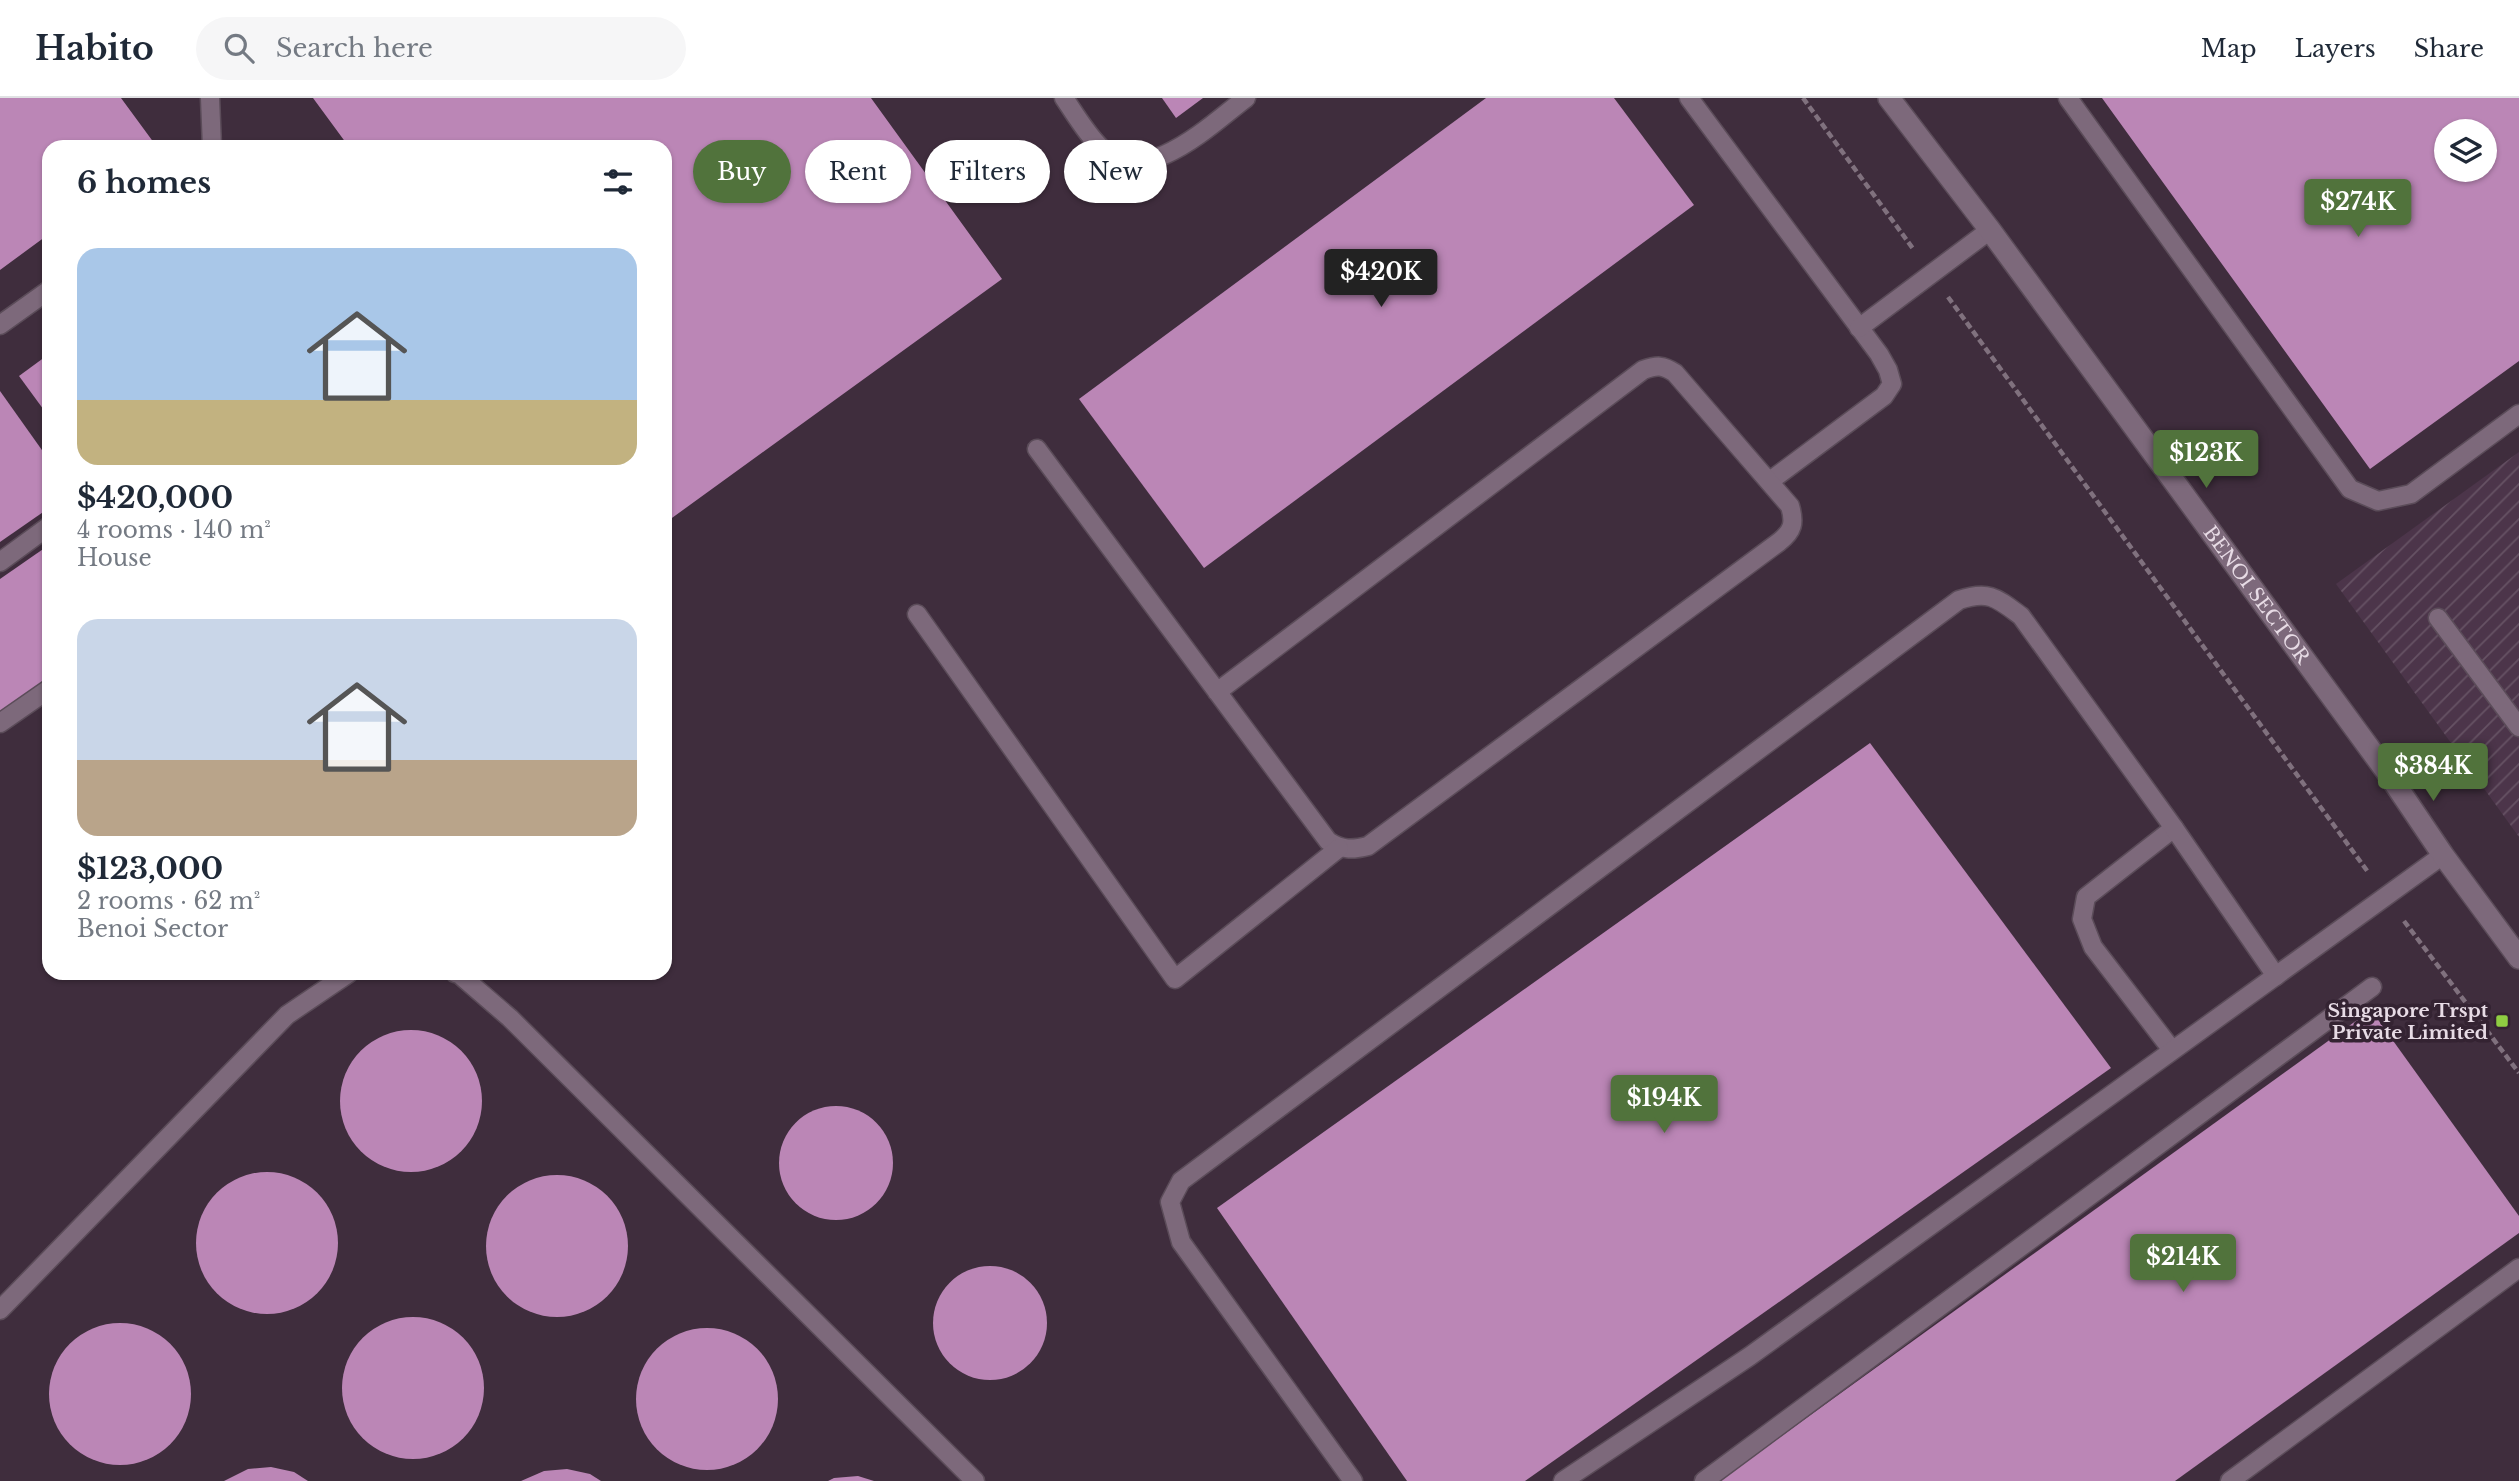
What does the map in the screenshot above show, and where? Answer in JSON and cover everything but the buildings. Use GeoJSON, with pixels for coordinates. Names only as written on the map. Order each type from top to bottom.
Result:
{"type":"FeatureCollection","features":[{"type":"Feature","properties":{"kind":"street","name":"BENOI SECTOR"},"geometry":{"type":"LineString","coordinates":[[1889,98],[1990,230],[2389,775],[2519,958]]}},
{"type":"Feature","properties":{"kind":"lane"},"geometry":{"type":"LineString","coordinates":[[210,98],[212,140]]}},
{"type":"Feature","properties":{"kind":"lane"},"geometry":{"type":"LineString","coordinates":[[1064,98],[1100,148],[1122,160],[1148,161],[1174,151],[1246,98]]}},
{"type":"Feature","properties":{"kind":"lane"},"geometry":{"type":"LineString","coordinates":[[1689,98],[1884,362],[1892,384],[1884,396],[1770,481]]}},
{"type":"Feature","properties":{"kind":"lane"},"geometry":{"type":"LineString","coordinates":[[2068,98],[2350,488],[2378,500],[2411,494],[2519,414]]}},
{"type":"Feature","properties":{"kind":"lane"},"geometry":{"type":"LineString","coordinates":[[1859,328],[1990,230]]}},
{"type":"Feature","properties":{"kind":"lane"},"geometry":{"type":"LineString","coordinates":[[0,325],[42,295]]}},
{"type":"Feature","properties":{"kind":"lane"},"geometry":{"type":"LineString","coordinates":[[1037,449],[1217,692],[1328,841],[1339,848],[1368,846],[1790,533],[1794,520],[1790,506],[1675,373],[1664,366],[1655,366],[1643,370],[1217,692]]}},
{"type":"Feature","properties":{"kind":"lane"},"geometry":{"type":"LineString","coordinates":[[0,562],[42,531]]}},
{"type":"Feature","properties":{"kind":"lane"},"geometry":{"type":"LineString","coordinates":[[1353,1481],[1181,1242],[1170,1202],[1181,1181],[1959,600],[1978,594],[2000,600],[2021,616],[2174,828],[2276,976]]}},
{"type":"Feature","properties":{"kind":"lane"},"geometry":{"type":"LineString","coordinates":[[917,614],[1175,979],[1339,848]]}},
{"type":"Feature","properties":{"kind":"lane"},"geometry":{"type":"LineString","coordinates":[[2438,618],[2519,727]]}},
{"type":"Feature","properties":{"kind":"lane"},"geometry":{"type":"LineString","coordinates":[[0,723],[42,694]]}},
{"type":"Feature","properties":{"kind":"lane"},"geometry":{"type":"LineString","coordinates":[[2172,1050],[2093,947],[2082,919],[2086,897],[2174,828]]}},
{"type":"Feature","properties":{"kind":"lane"},"geometry":{"type":"LineString","coordinates":[[1563,1481],[1750,1356],[2444,855]]}},
{"type":"Feature","properties":{"kind":"lane"},"geometry":{"type":"LineString","coordinates":[[0,1310],[287,1015],[339,980]]}},
{"type":"Feature","properties":{"kind":"lane"},"geometry":{"type":"LineString","coordinates":[[466,980],[510,1018],[975,1481]]}},
{"type":"Feature","properties":{"kind":"lane"},"geometry":{"type":"LineString","coordinates":[[1704,1481],[2372,987]]}},
{"type":"Feature","properties":{"kind":"lane"},"geometry":{"type":"LineString","coordinates":[[2230,1481],[2519,1268]]}},
{"type":"Feature","properties":{"kind":"path"},"geometry":{"type":"LineString","coordinates":[[1803,98],[2386,896],[2519,1073]]}},
{"type":"Feature","properties":{"kind":"shaded area"},"geometry":{"type":"Polygon","coordinates":[[[2519,452],[2519,837],[2336,584],[2519,452]]]}},
{"type":"Feature","properties":{"kind":"place","name":"Singapore Trspt Private Limited"},"geometry":{"type":"Point","coordinates":[2502,1021]}}]}
